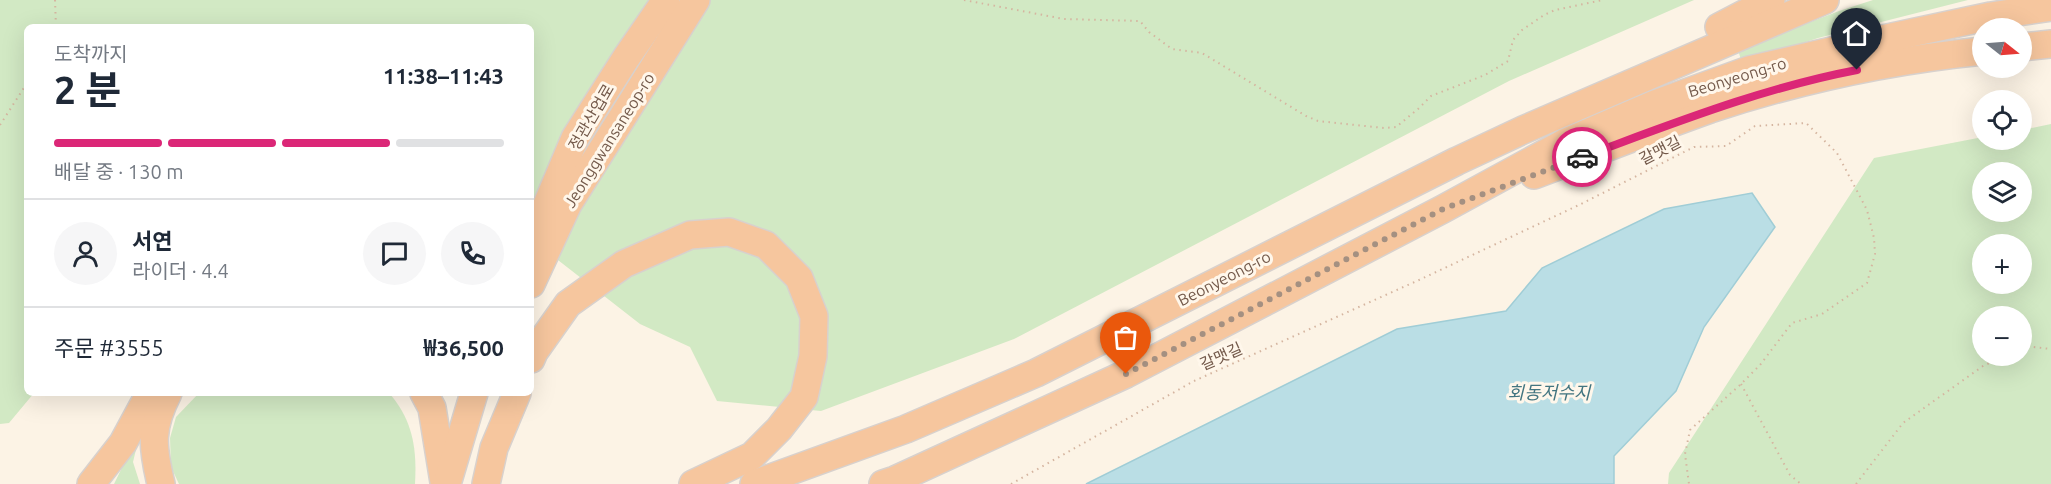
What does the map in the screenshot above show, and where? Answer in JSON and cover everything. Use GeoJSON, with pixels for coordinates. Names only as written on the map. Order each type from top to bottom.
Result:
{"type":"FeatureCollection","features":[{"type":"Feature","properties":{"kind":"highway","name":"정관산업로"},"geometry":{"type":"LineString","coordinates":[[538,249],[575,138],[666,0]]}},
{"type":"Feature","properties":{"kind":"highway","name":"Jeonggwansaneop-ro"},"geometry":{"type":"LineString","coordinates":[[534,269],[538,249],[696,0]]}},
{"type":"Feature","properties":{"kind":"highway","name":"Beonyeong-ro"},"geometry":{"type":"LineString","coordinates":[[1523,130],[1771,0]]}},
{"type":"Feature","properties":{"kind":"highway","name":"Beonyeong-ro"},"geometry":{"type":"LineString","coordinates":[[754,484],[906,429],[1036,373],[1457,161],[1523,130],[1825,0]]}},
{"type":"Feature","properties":{"kind":"highway","name":"Beonyeong-ro"},"geometry":{"type":"LineString","coordinates":[[883,484],[1126,374],[1443,209],[1564,143],[1655,104],[1749,70],[1991,16],[2051,7]]}},
{"type":"Feature","properties":{"kind":"highway"},"geometry":{"type":"LineString","coordinates":[[2032,46],[2051,44]]}},
{"type":"Feature","properties":{"kind":"highway","name":"Beonyeong-ro"},"geometry":{"type":"LineString","coordinates":[[1443,209],[1712,109],[1834,74],[1924,57],[1972,52]]}},
{"type":"Feature","properties":{"kind":"highway"},"geometry":{"type":"LineString","coordinates":[[534,194],[575,138]]}},
{"type":"Feature","properties":{"kind":"highway"},"geometry":{"type":"LineString","coordinates":[[534,351],[568,304],[624,264],[690,235],[729,232],[766,245],[799,278],[814,316],[813,356],[804,397],[779,429],[752,456],[693,484]]}},
{"type":"Feature","properties":{"kind":"highway"},"geometry":{"type":"LineString","coordinates":[[534,282],[538,249]]}},
{"type":"Feature","properties":{"kind":"highway"},"geometry":{"type":"LineString","coordinates":[[91,484],[123,443],[148,396]]}},
{"type":"Feature","properties":{"kind":"highway"},"geometry":{"type":"LineString","coordinates":[[161,484],[156,462],[154,429],[167,396]]}},
{"type":"Feature","properties":{"kind":"highway"},"geometry":{"type":"LineString","coordinates":[[426,396],[432,408],[446,484]]}},
{"type":"Feature","properties":{"kind":"highway"},"geometry":{"type":"LineString","coordinates":[[446,484],[473,396]]}},
{"type":"Feature","properties":{"kind":"highway"},"geometry":{"type":"LineString","coordinates":[[468,484],[491,396]]}},
{"type":"Feature","properties":{"kind":"highway"},"geometry":{"type":"LineString","coordinates":[[486,484],[507,396]]}},
{"type":"Feature","properties":{"kind":"highway"},"geometry":{"type":"LineString","coordinates":[[494,448],[516,396]]}},
{"type":"Feature","properties":{"kind":"path"},"geometry":{"type":"LineString","coordinates":[[55,0],[56,24]]}},
{"type":"Feature","properties":{"kind":"path"},"geometry":{"type":"LineString","coordinates":[[964,0],[1064,19],[1140,21],[1149,32],[1172,49],[1202,53],[1306,116],[1318,121],[1384,128],[1396,127],[1431,96],[1485,75],[1508,61],[1513,40],[1522,30],[1544,15],[1556,10],[1603,0]]}},
{"type":"Feature","properties":{"kind":"path"},"geometry":{"type":"LineString","coordinates":[[0,125],[24,88]]}},
{"type":"Feature","properties":{"kind":"path","name":"갈맷길"},"geometry":{"type":"LineString","coordinates":[[1011,484],[1194,381],[1419,280],[1579,205],[1694,147],[1726,146],[1755,126],[1806,123],[1837,153],[1867,210],[1874,238],[1875,254],[1867,283],[1822,314],[1792,323],[1760,365],[1690,430],[1685,454],[1689,484]]}},
{"type":"Feature","properties":{"kind":"path"},"geometry":{"type":"LineString","coordinates":[[2032,347],[2051,349]]}},
{"type":"Feature","properties":{"kind":"path"},"geometry":{"type":"LineString","coordinates":[[1856,484],[1903,423],[1983,366]]}},
{"type":"Feature","properties":{"kind":"path"},"geometry":{"type":"LineString","coordinates":[[1741,384],[1790,474],[1801,484]]}},
{"type":"Feature","properties":{"kind":"green space"},"geometry":{"type":"Polygon","coordinates":[[[0,0],[1694,0],[1509,81],[1014,339],[821,411],[717,401],[690,347],[640,324],[534,241],[534,24],[24,24],[24,396],[32,396],[9,423],[0,424],[0,0]]]}},
{"type":"Feature","properties":{"kind":"green space"},"geometry":{"type":"Polygon","coordinates":[[[1873,0],[1968,0],[1818,38],[1742,63],[1738,50],[1873,0]]]}},
{"type":"Feature","properties":{"kind":"green space"},"geometry":{"type":"Polygon","coordinates":[[[2051,124],[2051,484],[1668,484],[1669,473],[1874,158],[1972,139],[1972,150],[2032,150],[2032,128],[2051,124]]]}},
{"type":"Feature","properties":{"kind":"green space"},"geometry":{"type":"Polygon","coordinates":[[[196,396],[391,396],[403,414],[412,436],[415,484],[179,484],[171,467],[170,438],[176,417],[196,396]]]}},
{"type":"Feature","properties":{"kind":"green space"},"geometry":{"type":"Polygon","coordinates":[[[141,429],[133,462],[140,484],[114,484],[141,429]]]}},
{"type":"Feature","properties":{"kind":"water","name":"회동저수지"},"geometry":{"type":"Polygon","coordinates":[[[1752,193],[1775,227],[1704,327],[1676,391],[1614,456],[1614,484],[1086,484],[1397,329],[1506,311],[1542,268],[1664,209],[1752,193]]]}},
{"type":"Feature","properties":{"kind":"way so far"},"geometry":{"type":"LineString","coordinates":[[1126,374],[1443,209],[1582,157]]}},
{"type":"Feature","properties":{"kind":"route"},"geometry":{"type":"LineString","coordinates":[[1582,157],[1712,109],[1834,74],[1857,70]]}}]}
